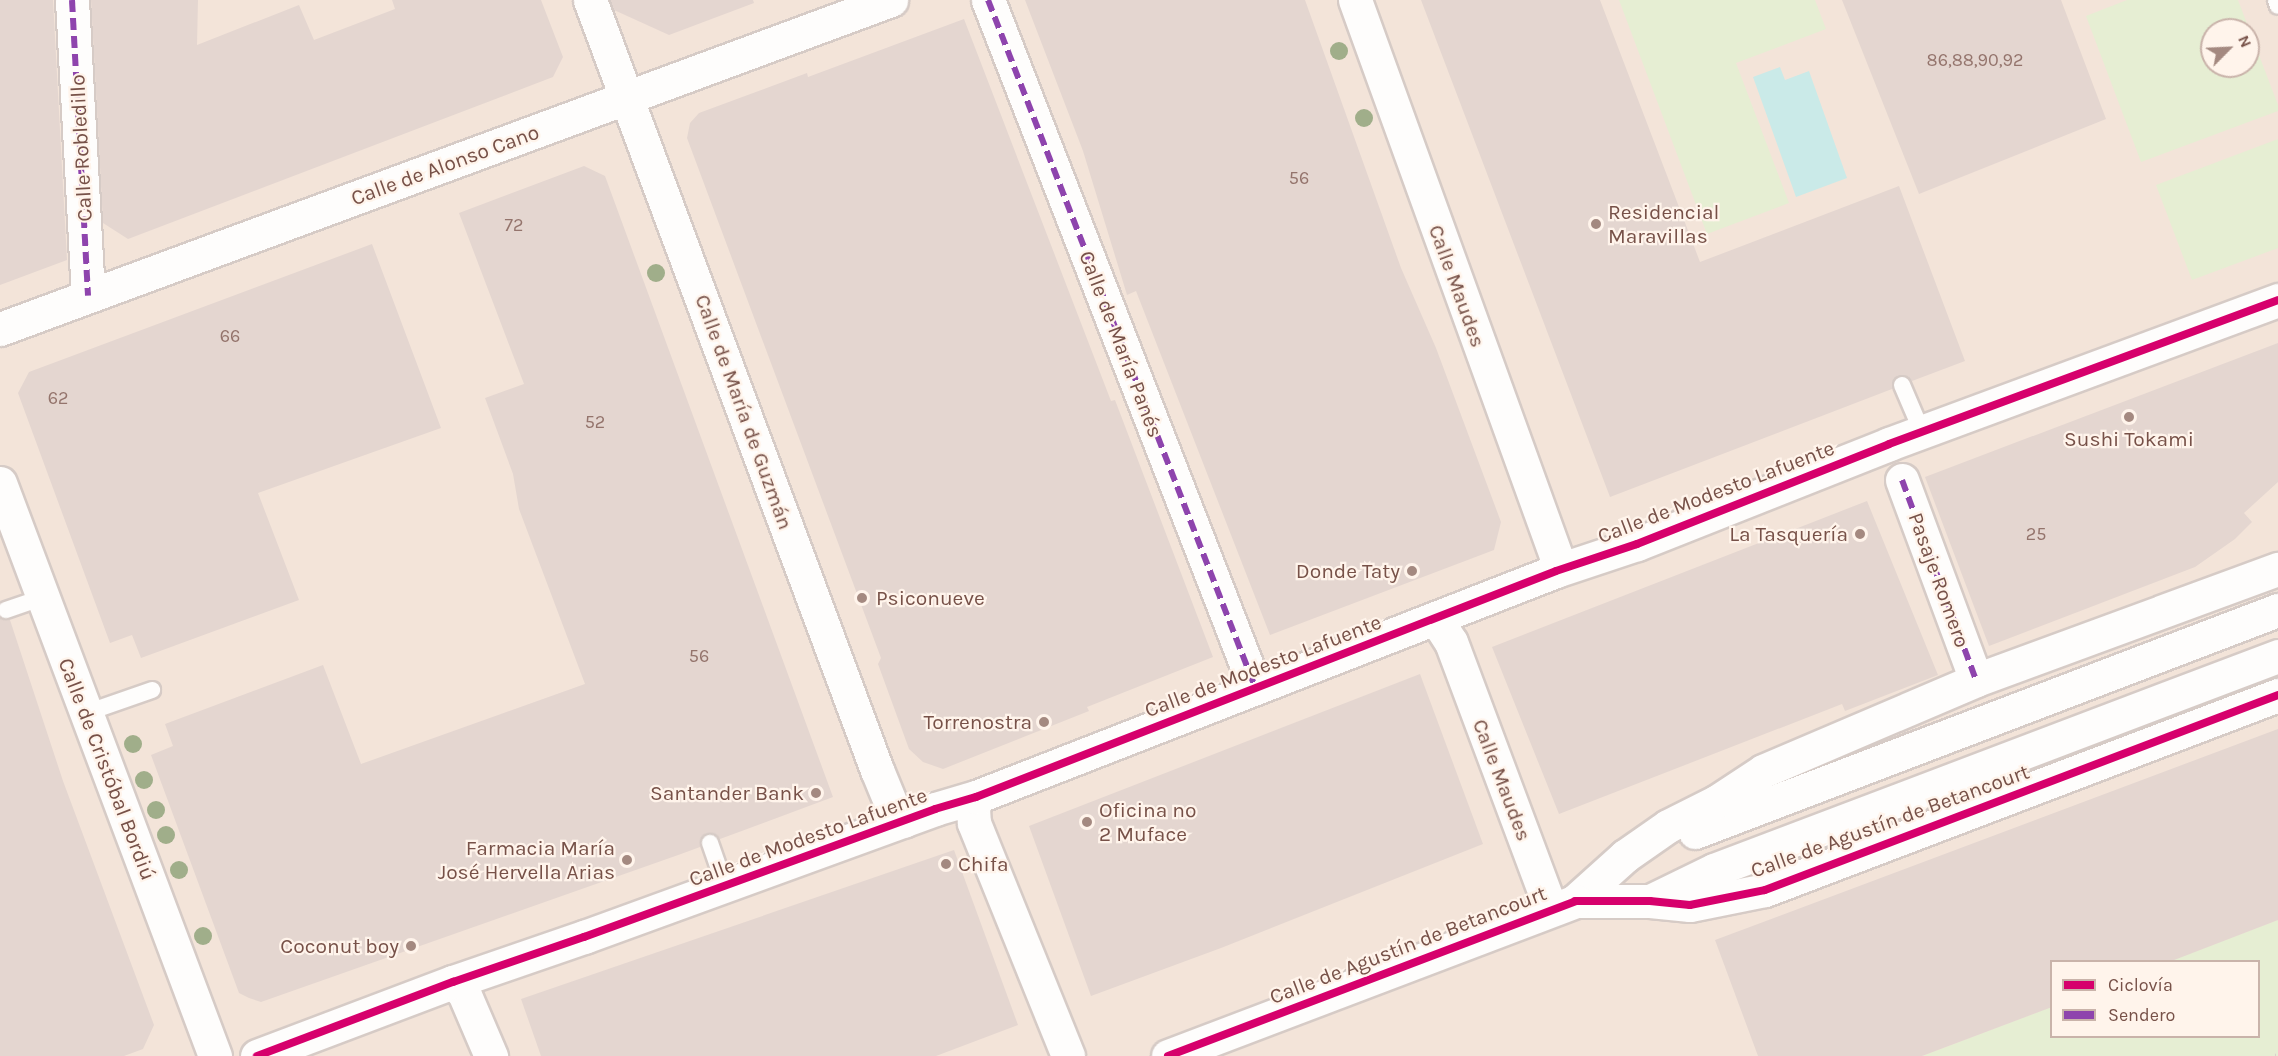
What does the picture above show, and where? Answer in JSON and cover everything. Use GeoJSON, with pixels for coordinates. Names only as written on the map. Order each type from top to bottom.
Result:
{"type":"FeatureCollection","features":[{"type":"Feature","properties":{"kind":"street","name":"Calle Robledillo"},"geometry":{"type":"LineString","coordinates":[[72,0],[88,296]]}},
{"type":"Feature","properties":{"kind":"street","name":"Calle de María de Guzmán"},"geometry":{"type":"LineString","coordinates":[[590,0],[877,770],[893,809],[904,821]]}},
{"type":"Feature","properties":{"kind":"street","name":"Calle de Alonso Cano"},"geometry":{"type":"LineString","coordinates":[[0,329],[891,0]]}},
{"type":"Feature","properties":{"kind":"street","name":"Calle de María Panés"},"geometry":{"type":"LineString","coordinates":[[988,0],[1255,687]]}},
{"type":"Feature","properties":{"kind":"street","name":"Calle Maudes"},"geometry":{"type":"LineString","coordinates":[[1355,0],[1556,556],[1556,571]]}},
{"type":"Feature","properties":{"kind":"street","name":"Calle de Modesto Lafuente"},"geometry":{"type":"LineString","coordinates":[[257,1056],[453,982],[976,797],[1556,571],[1637,544],[1922,432],[2278,300]]}},
{"type":"Feature","properties":{"kind":"street","name":"Pasaje Romero"},"geometry":{"type":"LineString","coordinates":[[1902,480],[1976,680]]}},
{"type":"Feature","properties":{"kind":"street","name":"Calle de Cristóbal Bordiú"},"geometry":{"type":"LineString","coordinates":[[0,483],[215,1056]]}},
{"type":"Feature","properties":{"kind":"street","name":"Calle de Agustín de Betancourt"},"geometry":{"type":"LineString","coordinates":[[1168,1056],[1563,905],[1625,856],[1668,826],[1716,802],[1763,771],[1976,680],[2278,569]]}},
{"type":"Feature","properties":{"kind":"street","name":"Calle de Agustín de Betancourt"},"geometry":{"type":"LineString","coordinates":[[1625,856],[1692,833],[2083,682],[2278,610]]}},
{"type":"Feature","properties":{"kind":"street","name":"Calle Maudes"},"geometry":{"type":"LineString","coordinates":[[1436,619],[1450,642],[1563,905]]}},
{"type":"Feature","properties":{"kind":"street","name":"Calle de Agustín de Betancourt"},"geometry":{"type":"LineString","coordinates":[[1650,901],[1714,870],[2278,657]]}},
{"type":"Feature","properties":{"kind":"street","name":"Calle de Agustín de Betancourt"},"geometry":{"type":"LineString","coordinates":[[1563,905],[1650,901],[1689,905],[1765,890],[2278,695]]}},
{"type":"Feature","properties":{"kind":"street"},"geometry":{"type":"LineString","coordinates":[[976,797],[973,809],[974,823],[1068,1056]]}},
{"type":"Feature","properties":{"kind":"street"},"geometry":{"type":"LineString","coordinates":[[453,982],[464,993],[491,1056]]}},
{"type":"Feature","properties":{"kind":"lane"},"geometry":{"type":"LineString","coordinates":[[2276,0],[2278,6]]}},
{"type":"Feature","properties":{"kind":"lane"},"geometry":{"type":"LineString","coordinates":[[1902,385],[1922,432]]}},
{"type":"Feature","properties":{"kind":"lane"},"geometry":{"type":"LineString","coordinates":[[6,610],[43,597]]}},
{"type":"Feature","properties":{"kind":"lane"},"geometry":{"type":"LineString","coordinates":[[86,712],[152,690]]}},
{"type":"Feature","properties":{"kind":"lane"},"geometry":{"type":"LineString","coordinates":[[710,843],[725,886]]}},
{"type":"Feature","properties":{"kind":"shaded area"},"geometry":{"type":"Polygon","coordinates":[[[0,0],[2278,0],[2278,1056],[0,1056],[0,0]]]}},
{"type":"Feature","properties":{"kind":"green space"},"geometry":{"type":"Polygon","coordinates":[[[1619,0],[1815,0],[1826,29],[1736,63],[1789,203],[1707,234],[1619,0]]]}},
{"type":"Feature","properties":{"kind":"green space"},"geometry":{"type":"Polygon","coordinates":[[[2127,0],[2238,0],[2245,18],[2200,18],[2200,78],[2260,78],[2260,58],[2278,105],[2278,111],[2141,162],[2086,16],[2127,0]]]}},
{"type":"Feature","properties":{"kind":"green space"},"geometry":{"type":"Polygon","coordinates":[[[2278,139],[2278,248],[2192,280],[2156,185],[2278,139]]]}},
{"type":"Feature","properties":{"kind":"green space"},"geometry":{"type":"Polygon","coordinates":[[[2278,920],[2278,1056],[1922,1056],[2050,1007],[2050,1038],[2260,1038],[2260,960],[2172,960],[2278,920]]]}},
{"type":"Feature","properties":{"kind":"water"},"geometry":{"type":"Polygon","coordinates":[[[1780,67],[1785,80],[1809,71],[1847,178],[1796,197],[1753,77],[1780,67]]]}},
{"type":"Feature","properties":{"kind":"building"},"geometry":{"type":"Polygon","coordinates":[[[0,0],[53,0],[67,260],[0,285],[0,0]]]}},
{"type":"Feature","properties":{"kind":"building"},"geometry":{"type":"Polygon","coordinates":[[[91,0],[198,0],[197,45],[299,5],[314,40],[395,9],[392,0],[541,0],[563,57],[553,77],[128,239],[103,223],[91,0]]]}},
{"type":"Feature","properties":{"kind":"building"},"geometry":{"type":"Polygon","coordinates":[[[610,0],[753,0],[754,3],[669,35],[614,10],[610,0]]]}},
{"type":"Feature","properties":{"kind":"building"},"geometry":{"type":"Polygon","coordinates":[[[1025,0],[1305,0],[1401,268],[1436,348],[1501,522],[1494,550],[1270,635],[1136,291],[1127,295],[1083,151],[1025,0]]]}},
{"type":"Feature","properties":{"kind":"building","name":"Residencial Maravillas"},"geometry":{"type":"Polygon","coordinates":[[[1421,0],[1600,0],[1700,262],[1899,186],[1965,361],[1912,381],[1908,376],[1898,375],[1893,379],[1892,389],[1610,497],[1421,0]]]}},
{"type":"Feature","properties":{"kind":"building"},"geometry":{"type":"Polygon","coordinates":[[[1842,0],[2061,0],[2106,119],[1919,194],[1842,0]]]}},
{"type":"Feature","properties":{"kind":"building"},"geometry":{"type":"Polygon","coordinates":[[[964,19],[1111,401],[1115,400],[1213,657],[1087,707],[1089,711],[943,769],[923,762],[909,749],[878,664],[881,658],[687,138],[690,123],[699,113],[807,73],[808,77],[964,19]]]}},
{"type":"Feature","properties":{"kind":"building"},"geometry":{"type":"Polygon","coordinates":[[[584,166],[605,176],[833,797],[720,839],[713,833],[706,833],[700,840],[700,847],[261,1002],[249,998],[239,993],[151,755],[173,746],[165,724],[323,665],[361,764],[585,684],[519,509],[513,474],[485,398],[524,384],[459,213],[584,166]]]}},
{"type":"Feature","properties":{"kind":"building"},"geometry":{"type":"Polygon","coordinates":[[[372,244],[441,428],[258,493],[299,600],[141,658],[132,635],[110,643],[18,393],[29,372],[372,244]]]}},
{"type":"Feature","properties":{"kind":"building"},"geometry":{"type":"Polygon","coordinates":[[[2278,343],[2278,482],[2244,513],[2252,522],[2235,539],[2195,567],[1989,646],[1925,477],[2278,343]]]}},
{"type":"Feature","properties":{"kind":"building"},"geometry":{"type":"Polygon","coordinates":[[[1867,501],[1938,675],[1845,711],[1842,704],[1559,814],[1492,647],[1867,501]]]}},
{"type":"Feature","properties":{"kind":"building"},"geometry":{"type":"Polygon","coordinates":[[[0,618],[10,620],[63,781],[154,1025],[143,1049],[124,1056],[0,1056],[0,618]]]}},
{"type":"Feature","properties":{"kind":"building"},"geometry":{"type":"Polygon","coordinates":[[[1420,674],[1483,844],[1221,948],[1091,996],[1029,826],[1420,674]]]}},
{"type":"Feature","properties":{"kind":"building"},"geometry":{"type":"Polygon","coordinates":[[[2278,729],[2278,920],[2174,960],[2050,960],[2050,1008],[1922,1056],[1758,1056],[1715,940],[2278,729]]]}},
{"type":"Feature","properties":{"kind":"building"},"geometry":{"type":"Polygon","coordinates":[[[954,850],[1018,1025],[936,1056],[541,1056],[521,999],[954,850]]]}},
{"type":"Feature","properties":{"kind":"marked path"},"geometry":{"type":"LineString","coordinates":[[72,0],[88,296]]}},
{"type":"Feature","properties":{"kind":"marked path"},"geometry":{"type":"LineString","coordinates":[[988,0],[1255,687]]}},
{"type":"Feature","properties":{"kind":"marked path"},"geometry":{"type":"LineString","coordinates":[[1902,480],[1976,680]]}},
{"type":"Feature","properties":{"kind":"cycle path"},"geometry":{"type":"LineString","coordinates":[[257,1056],[453,982],[584,937],[935,809],[976,797],[1556,571],[1637,544],[1889,444],[2278,300]]}},
{"type":"Feature","properties":{"kind":"cycle path"},"geometry":{"type":"LineString","coordinates":[[1168,1056],[1575,901],[1650,901],[1690,905],[1765,890],[2278,695]]}},
{"type":"Feature","properties":{"kind":"place","name":"Residencial Maravillas"},"geometry":{"type":"Point","coordinates":[1596,224]}},
{"type":"Feature","properties":{"kind":"place","name":"Sushi Tokami"},"geometry":{"type":"Point","coordinates":[2129,417]}},
{"type":"Feature","properties":{"kind":"place","name":"La Tasquería"},"geometry":{"type":"Point","coordinates":[1860,534]}},
{"type":"Feature","properties":{"kind":"place","name":"Donde Taty"},"geometry":{"type":"Point","coordinates":[1412,571]}},
{"type":"Feature","properties":{"kind":"place","name":"Psiconueve"},"geometry":{"type":"Point","coordinates":[862,598]}},
{"type":"Feature","properties":{"kind":"place","name":"Torrenostra"},"geometry":{"type":"Point","coordinates":[1044,722]}},
{"type":"Feature","properties":{"kind":"place","name":"Santander Bank"},"geometry":{"type":"Point","coordinates":[816,793]}},
{"type":"Feature","properties":{"kind":"place","name":"Oficina nº 2 Muface"},"geometry":{"type":"Point","coordinates":[1087,822]}},
{"type":"Feature","properties":{"kind":"place","name":"Farmacia María José Hervella Arias"},"geometry":{"type":"Point","coordinates":[627,860]}},
{"type":"Feature","properties":{"kind":"place","name":"Chifa"},"geometry":{"type":"Point","coordinates":[946,864]}},
{"type":"Feature","properties":{"kind":"place","name":"Coconut boy"},"geometry":{"type":"Point","coordinates":[411,946]}}]}
